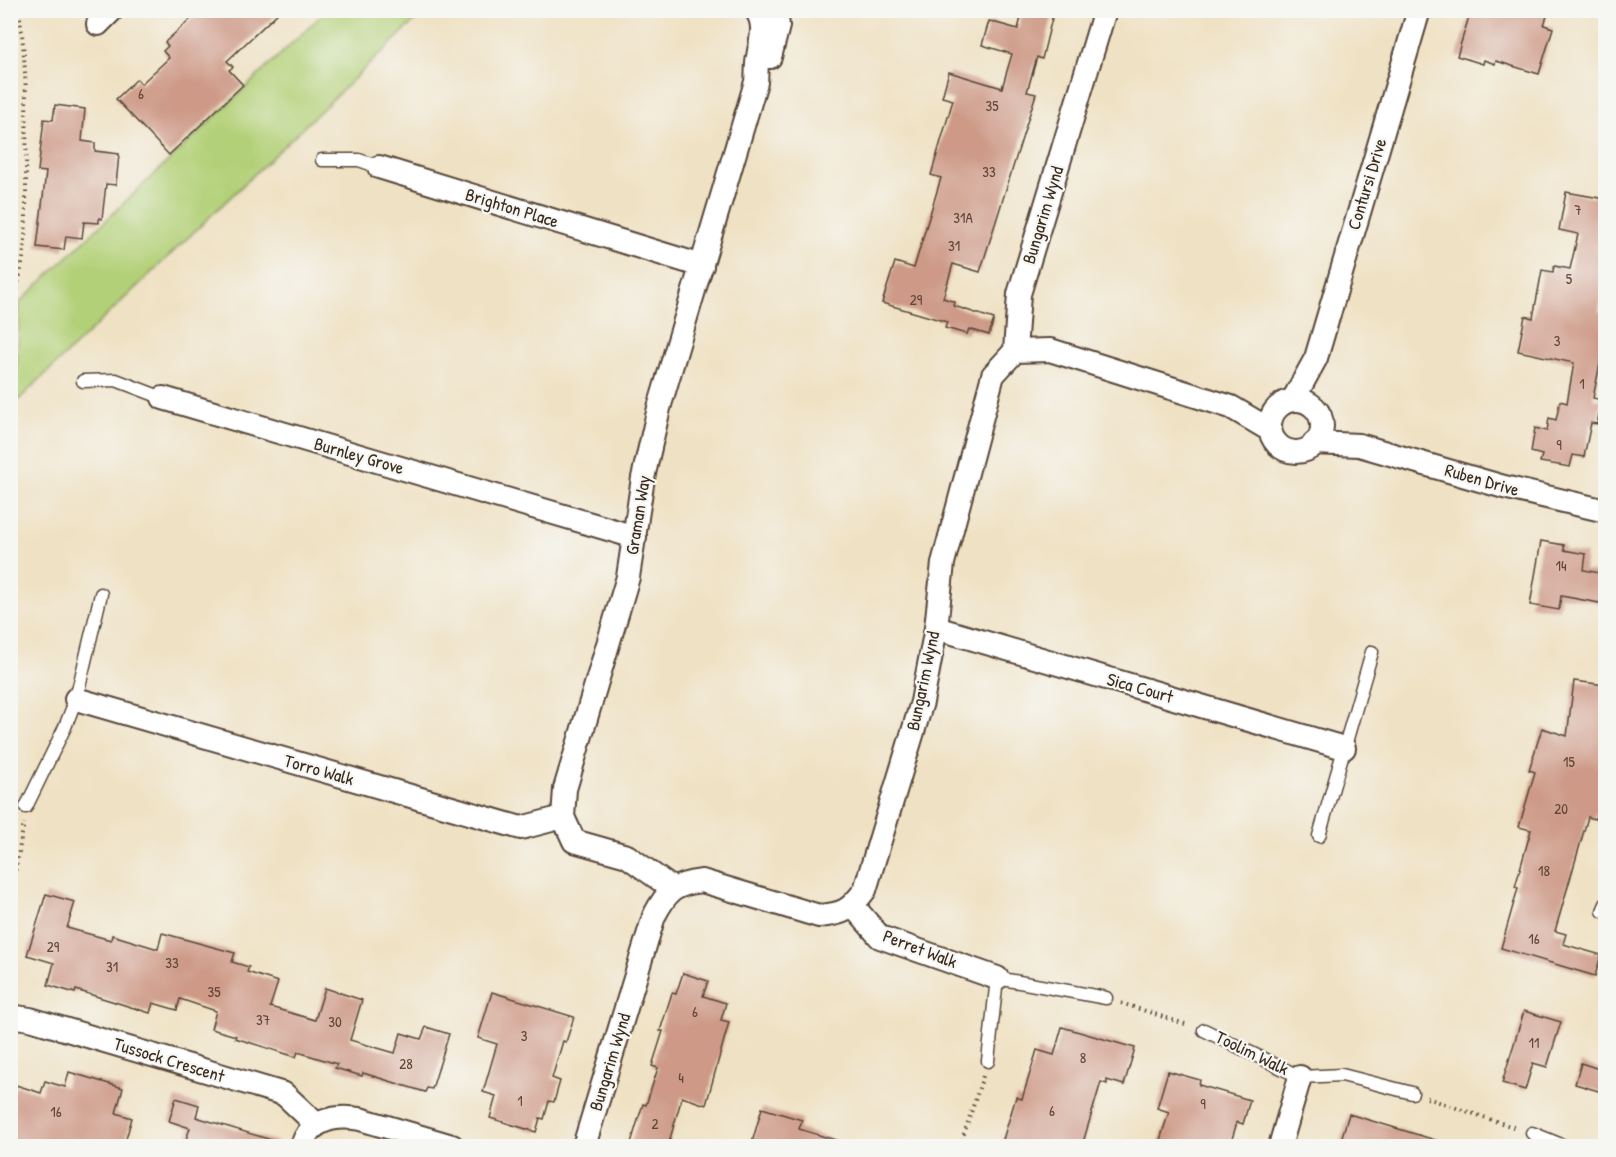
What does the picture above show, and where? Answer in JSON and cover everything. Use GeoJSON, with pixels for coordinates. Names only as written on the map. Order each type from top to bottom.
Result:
{"type":"FeatureCollection","features":[{"type":"Feature","properties":{"kind":"street","name":"Bungarim Wynd"},"geometry":{"type":"LineString","coordinates":[[853,906],[865,890],[922,702],[936,628],[943,563],[993,375],[1015,351],[1019,294],[1105,10]]}},
{"type":"Feature","properties":{"kind":"street","name":"Contursi Drive"},"geometry":{"type":"LineString","coordinates":[[1270,430],[1270,422],[1304,416],[1316,358],[1419,10]]}},
{"type":"Feature","properties":{"kind":"street","name":"Graman Way"},"geometry":{"type":"LineString","coordinates":[[563,817],[565,789],[628,577],[650,442],[756,82],[763,12]]}},
{"type":"Feature","properties":{"kind":"street","name":"Brighton Place"},"geometry":{"type":"LineString","coordinates":[[379,167],[702,266]]}},
{"type":"Feature","properties":{"kind":"street","name":"Ruben Drive"},"geometry":{"type":"LineString","coordinates":[[1015,351],[1050,351],[1231,407],[1304,416],[1359,445],[1504,487],[1605,511]]}},
{"type":"Feature","properties":{"kind":"street","name":"Burnley Grove"},"geometry":{"type":"LineString","coordinates":[[163,398],[635,537]]}},
{"type":"Feature","properties":{"kind":"street","name":"Ruben Drive"},"geometry":{"type":"LineString","coordinates":[[1231,407],[1270,430],[1274,440],[1286,450],[1301,451],[1304,416]]}},
{"type":"Feature","properties":{"kind":"street","name":"Sica Court"},"geometry":{"type":"LineString","coordinates":[[936,628],[1344,748]]}},
{"type":"Feature","properties":{"kind":"street","name":"Torro Walk"},"geometry":{"type":"LineString","coordinates":[[76,699],[521,828],[563,817]]}},
{"type":"Feature","properties":{"kind":"street"},"geometry":{"type":"LineString","coordinates":[[563,817],[574,841],[627,856],[673,889],[683,883],[702,881],[819,916],[836,914],[853,906]]}},
{"type":"Feature","properties":{"kind":"street","name":"Bungarim Wynd"},"geometry":{"type":"LineString","coordinates":[[584,1146],[654,916],[662,901],[673,889]]}},
{"type":"Feature","properties":{"kind":"street","name":"Perret Walk"},"geometry":{"type":"LineString","coordinates":[[853,906],[880,937],[997,978]]}},
{"type":"Feature","properties":{"kind":"street","name":"Tussock Crescent"},"geometry":{"type":"LineString","coordinates":[[10,1016],[30,1019],[284,1094],[316,1125]]}},
{"type":"Feature","properties":{"kind":"street","name":"Toolim Walk"},"geometry":{"type":"LineString","coordinates":[[1280,1146],[1300,1077]]}},
{"type":"Feature","properties":{"kind":"street"},"geometry":{"type":"LineString","coordinates":[[302,1146],[316,1125],[332,1117],[345,1116],[452,1146]]}},
{"type":"Feature","properties":{"kind":"lane","name":"Brighton Place"},"geometry":{"type":"LineString","coordinates":[[322,160],[359,160],[379,167]]}},
{"type":"Feature","properties":{"kind":"lane","name":"Burnley Grove"},"geometry":{"type":"LineString","coordinates":[[82,381],[116,381],[163,398]]}},
{"type":"Feature","properties":{"kind":"lane"},"geometry":{"type":"LineString","coordinates":[[26,807],[76,699],[101,594]]}},
{"type":"Feature","properties":{"kind":"lane"},"geometry":{"type":"LineString","coordinates":[[1319,836],[1372,652]]}},
{"type":"Feature","properties":{"kind":"lane"},"geometry":{"type":"LineString","coordinates":[[988,1061],[997,978]]}},
{"type":"Feature","properties":{"kind":"lane","name":"Perret Walk"},"geometry":{"type":"LineString","coordinates":[[997,978],[1106,999]]}},
{"type":"Feature","properties":{"kind":"lane","name":"Toolim Walk"},"geometry":{"type":"LineString","coordinates":[[1204,1030],[1300,1077],[1342,1075],[1412,1093]]}},
{"type":"Feature","properties":{"kind":"lane"},"geometry":{"type":"LineString","coordinates":[[1532,1133],[1564,1146]]}},
{"type":"Feature","properties":{"kind":"path"},"geometry":{"type":"LineString","coordinates":[[10,305],[21,276],[26,194],[27,123],[19,10]]}},
{"type":"Feature","properties":{"kind":"path"},"geometry":{"type":"LineString","coordinates":[[10,900],[26,807]]}},
{"type":"Feature","properties":{"kind":"path"},"geometry":{"type":"LineString","coordinates":[[1106,999],[1204,1030]]}},
{"type":"Feature","properties":{"kind":"path"},"geometry":{"type":"LineString","coordinates":[[960,1146],[988,1061]]}},
{"type":"Feature","properties":{"kind":"path"},"geometry":{"type":"LineString","coordinates":[[1412,1093],[1532,1133]]}},
{"type":"Feature","properties":{"kind":"green space"},"geometry":{"type":"Polygon","coordinates":[[[326,11],[425,11],[11,407],[11,391],[17,366],[20,302],[326,11]]]}},
{"type":"Feature","properties":{"kind":"building"},"geometry":{"type":"Polygon","coordinates":[[[201,10],[281,10],[227,61],[233,67],[229,70],[243,85],[169,155],[116,99],[137,79],[141,84],[169,58],[163,51],[168,46],[165,42],[201,10]]]}},
{"type":"Feature","properties":{"kind":"building"},"geometry":{"type":"Polygon","coordinates":[[[1023,10],[1054,10],[1042,59],[1037,57],[1027,92],[1036,94],[980,272],[953,264],[943,298],[955,302],[954,306],[994,319],[989,335],[969,329],[967,334],[945,328],[947,322],[882,303],[895,262],[914,268],[941,178],[931,175],[953,100],[942,97],[949,72],[1002,88],[1012,54],[982,45],[989,21],[1018,29],[1023,10]]]}},
{"type":"Feature","properties":{"kind":"building"},"geometry":{"type":"Polygon","coordinates":[[[1471,10],[1549,10],[1544,25],[1553,28],[1539,74],[1496,61],[1495,64],[1484,60],[1483,64],[1457,56],[1471,10]]]}},
{"type":"Feature","properties":{"kind":"building"},"geometry":{"type":"Polygon","coordinates":[[[55,105],[85,109],[82,141],[95,143],[95,151],[119,154],[116,185],[106,184],[102,219],[99,218],[99,223],[84,222],[82,238],[66,236],[64,250],[37,247],[46,172],[38,171],[44,119],[53,120],[55,105]]]}},
{"type":"Feature","properties":{"kind":"building"},"geometry":{"type":"Polygon","coordinates":[[[1566,192],[1605,199],[1605,276],[1599,312],[1605,313],[1605,339],[1593,398],[1602,400],[1597,424],[1591,423],[1584,457],[1573,455],[1570,467],[1540,462],[1542,455],[1531,452],[1535,428],[1547,431],[1549,418],[1556,420],[1560,401],[1567,403],[1574,363],[1518,351],[1525,316],[1533,318],[1542,270],[1553,272],[1554,266],[1570,269],[1578,234],[1559,230],[1566,192]]]}},
{"type":"Feature","properties":{"kind":"building"},"geometry":{"type":"Polygon","coordinates":[[[1541,541],[1564,545],[1564,550],[1586,554],[1584,570],[1605,574],[1605,604],[1561,596],[1559,610],[1530,605],[1541,541]]]}},
{"type":"Feature","properties":{"kind":"building"},"geometry":{"type":"Polygon","coordinates":[[[1574,681],[1605,685],[1605,784],[1595,819],[1588,817],[1555,931],[1566,934],[1563,944],[1601,955],[1595,976],[1501,948],[1531,830],[1519,827],[1535,772],[1529,770],[1542,728],[1567,736],[1574,681]]]}},
{"type":"Feature","properties":{"kind":"building"},"geometry":{"type":"Polygon","coordinates":[[[46,894],[75,902],[67,928],[111,940],[112,935],[158,949],[162,933],[235,953],[232,962],[249,967],[247,972],[278,982],[270,1007],[315,1020],[325,988],[362,1000],[350,1040],[395,1053],[401,1033],[421,1039],[426,1027],[449,1034],[432,1089],[427,1088],[425,1092],[363,1073],[362,1076],[335,1068],[337,1064],[298,1052],[296,1057],[235,1038],[236,1036],[211,1029],[216,1011],[180,999],[177,1010],[153,1003],[150,1013],[76,990],[75,993],[48,985],[54,963],[27,955],[46,894]]]}},
{"type":"Feature","properties":{"kind":"building"},"geometry":{"type":"Polygon","coordinates":[[[683,973],[708,981],[703,996],[726,1003],[721,1020],[729,1022],[706,1105],[682,1097],[668,1146],[630,1146],[643,1104],[646,1105],[658,1068],[652,1066],[663,1031],[660,1031],[672,993],[676,994],[683,973]]]}},
{"type":"Feature","properties":{"kind":"building"},"geometry":{"type":"Polygon","coordinates":[[[492,992],[574,1017],[566,1042],[563,1041],[552,1078],[560,1081],[554,1102],[549,1101],[544,1119],[540,1118],[536,1132],[490,1118],[496,1096],[483,1092],[497,1044],[478,1038],[492,992]]]}},
{"type":"Feature","properties":{"kind":"building"},"geometry":{"type":"Polygon","coordinates":[[[1524,1011],[1561,1022],[1547,1067],[1533,1063],[1525,1090],[1502,1083],[1524,1011]]]}},
{"type":"Feature","properties":{"kind":"building"},"geometry":{"type":"Polygon","coordinates":[[[1062,1027],[1135,1048],[1124,1085],[1107,1080],[1107,1084],[1101,1082],[1082,1146],[1001,1146],[1016,1097],[1022,1099],[1037,1050],[1054,1055],[1062,1027]]]}},
{"type":"Feature","properties":{"kind":"building"},"geometry":{"type":"Polygon","coordinates":[[[1581,1063],[1605,1071],[1605,1093],[1575,1084],[1581,1063]]]}},
{"type":"Feature","properties":{"kind":"building"},"geometry":{"type":"Polygon","coordinates":[[[1168,1071],[1200,1080],[1199,1085],[1250,1100],[1243,1124],[1237,1122],[1230,1146],[1158,1146],[1169,1112],[1157,1108],[1168,1071]]]}},
{"type":"Feature","properties":{"kind":"building"},"geometry":{"type":"Polygon","coordinates":[[[69,1072],[123,1088],[116,1113],[132,1118],[124,1146],[33,1146],[10,1140],[10,1088],[15,1089],[16,1085],[41,1093],[45,1081],[65,1087],[69,1072]]]}},
{"type":"Feature","properties":{"kind":"building"},"geometry":{"type":"Polygon","coordinates":[[[176,1098],[199,1105],[196,1117],[278,1142],[277,1146],[184,1146],[190,1128],[169,1121],[176,1098]]]}},
{"type":"Feature","properties":{"kind":"building"},"geometry":{"type":"Polygon","coordinates":[[[762,1108],[802,1120],[799,1129],[842,1142],[841,1146],[751,1146],[762,1108]]]}},
{"type":"Feature","properties":{"kind":"building"},"geometry":{"type":"Polygon","coordinates":[[[1349,1114],[1442,1142],[1441,1146],[1339,1146],[1349,1114]]]}}]}
